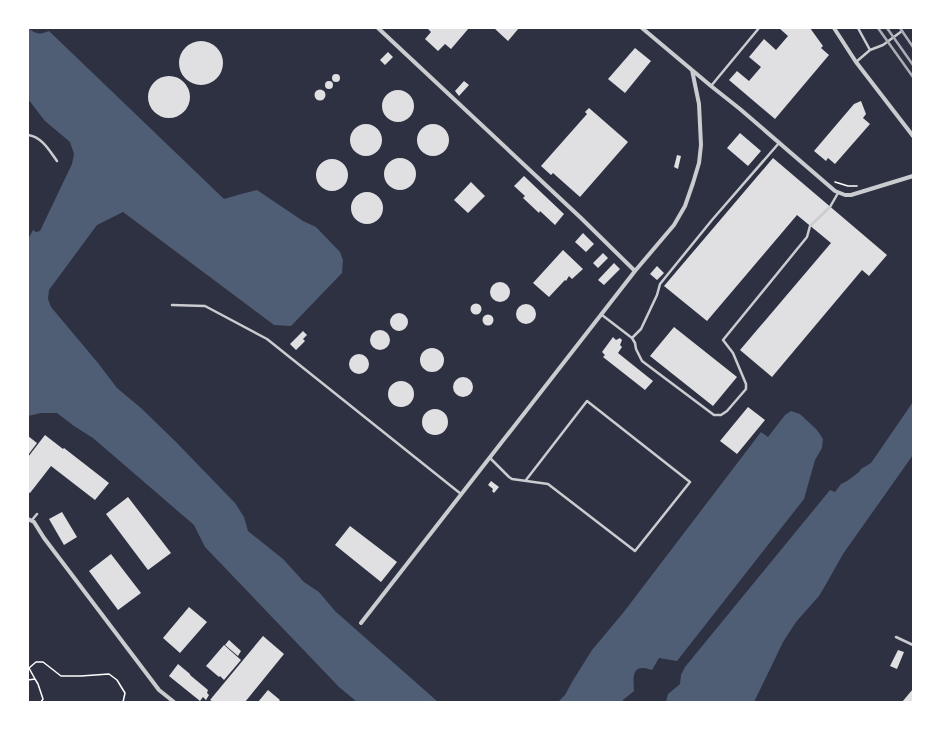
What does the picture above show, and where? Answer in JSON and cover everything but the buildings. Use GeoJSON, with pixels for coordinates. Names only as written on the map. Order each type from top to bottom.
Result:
{"type":"FeatureCollection","features":[{"type":"Feature","properties":{"kind":"street"},"geometry":{"type":"LineString","coordinates":[[378,28],[581,218],[635,271]]}},
{"type":"Feature","properties":{"kind":"street"},"geometry":{"type":"LineString","coordinates":[[642,28],[838,193],[851,195],[913,176]]}},
{"type":"Feature","properties":{"kind":"street"},"geometry":{"type":"LineString","coordinates":[[834,28],[856,62],[913,136]]}},
{"type":"Feature","properties":{"kind":"street"},"geometry":{"type":"LineString","coordinates":[[360,622],[635,271],[674,225],[685,206],[695,177],[701,145],[699,104],[692,70]]}},
{"type":"Feature","properties":{"kind":"street"},"geometry":{"type":"LineString","coordinates":[[30,520],[34,522],[44,538],[159,690],[174,702]]}},
{"type":"Feature","properties":{"kind":"lane"},"geometry":{"type":"LineString","coordinates":[[710,86],[759,28]]}},
{"type":"Feature","properties":{"kind":"lane"},"geometry":{"type":"LineString","coordinates":[[858,28],[870,50]]}},
{"type":"Feature","properties":{"kind":"lane"},"geometry":{"type":"LineString","coordinates":[[856,62],[870,50],[883,45],[902,31]]}},
{"type":"Feature","properties":{"kind":"lane"},"geometry":{"type":"LineString","coordinates":[[28,135],[33,135],[40,140],[57,161]]}},
{"type":"Feature","properties":{"kind":"lane"},"geometry":{"type":"LineString","coordinates":[[632,338],[641,329],[660,284],[712,220],[779,143]]}},
{"type":"Feature","properties":{"kind":"lane"},"geometry":{"type":"LineString","coordinates":[[602,315],[632,338],[642,361],[714,415],[721,415],[727,411],[746,389],[746,384],[733,353],[723,340],[807,237],[810,226],[830,207],[838,193]]}},
{"type":"Feature","properties":{"kind":"lane"},"geometry":{"type":"LineString","coordinates":[[172,305],[205,306],[266,339],[461,494]]}},
{"type":"Feature","properties":{"kind":"lane"},"geometry":{"type":"LineString","coordinates":[[490,458],[509,477],[516,480],[526,480],[548,484],[635,551],[690,482],[587,401],[526,480]]}},
{"type":"Feature","properties":{"kind":"lane"},"geometry":{"type":"LineString","coordinates":[[30,520],[37,514]]}},
{"type":"Feature","properties":{"kind":"lane"},"geometry":{"type":"LineString","coordinates":[[896,637],[913,645]]}},
{"type":"Feature","properties":{"kind":"path"},"geometry":{"type":"LineString","coordinates":[[831,180],[835,183],[848,186],[859,186]]}},
{"type":"Feature","properties":{"kind":"path"},"geometry":{"type":"LineString","coordinates":[[29,668],[36,662],[43,662],[61,676],[110,674],[117,680],[124,693],[122,702]]}},
{"type":"Feature","properties":{"kind":"path"},"geometry":{"type":"LineString","coordinates":[[28,665],[38,684],[42,699],[41,702]]}},
{"type":"Feature","properties":{"kind":"path"},"geometry":{"type":"LineString","coordinates":[[28,680],[35,679]]}},
{"type":"Feature","properties":{"kind":"water"},"geometry":{"type":"Polygon","coordinates":[[[28,28],[33,32],[38,33],[49,31],[224,199],[257,190],[303,221],[316,227],[340,252],[343,260],[342,273],[291,326],[274,325],[123,212],[97,225],[49,290],[48,299],[51,307],[117,388],[141,408],[176,442],[235,503],[244,517],[248,531],[283,559],[304,582],[319,592],[335,611],[438,702],[357,702],[339,687],[205,547],[194,525],[93,438],[57,413],[41,413],[28,416],[28,239],[33,230],[36,232],[40,231],[72,164],[74,154],[70,142],[45,121],[28,99],[28,28]]]}},
{"type":"Feature","properties":{"kind":"water"},"geometry":{"type":"Polygon","coordinates":[[[913,402],[913,455],[843,554],[819,596],[796,622],[783,642],[754,702],[666,702],[668,694],[680,684],[681,675],[685,667],[830,490],[835,492],[841,484],[871,463],[913,402]]]}},
{"type":"Feature","properties":{"kind":"water"},"geometry":{"type":"Polygon","coordinates":[[[791,411],[800,414],[817,430],[823,439],[822,448],[815,460],[804,499],[677,661],[659,658],[652,670],[645,668],[637,669],[634,675],[634,691],[623,700],[623,702],[558,702],[565,695],[592,650],[623,613],[761,432],[768,437],[785,415],[791,411]]]}},
{"type":"Feature","properties":{"kind":"railway"},"geometry":{"type":"LineString","coordinates":[[878,28],[913,77]]}},
{"type":"Feature","properties":{"kind":"railway"},"geometry":{"type":"LineString","coordinates":[[887,28],[913,65]]}},
{"type":"Feature","properties":{"kind":"railway"},"geometry":{"type":"LineString","coordinates":[[900,28],[913,47]]}}]}
